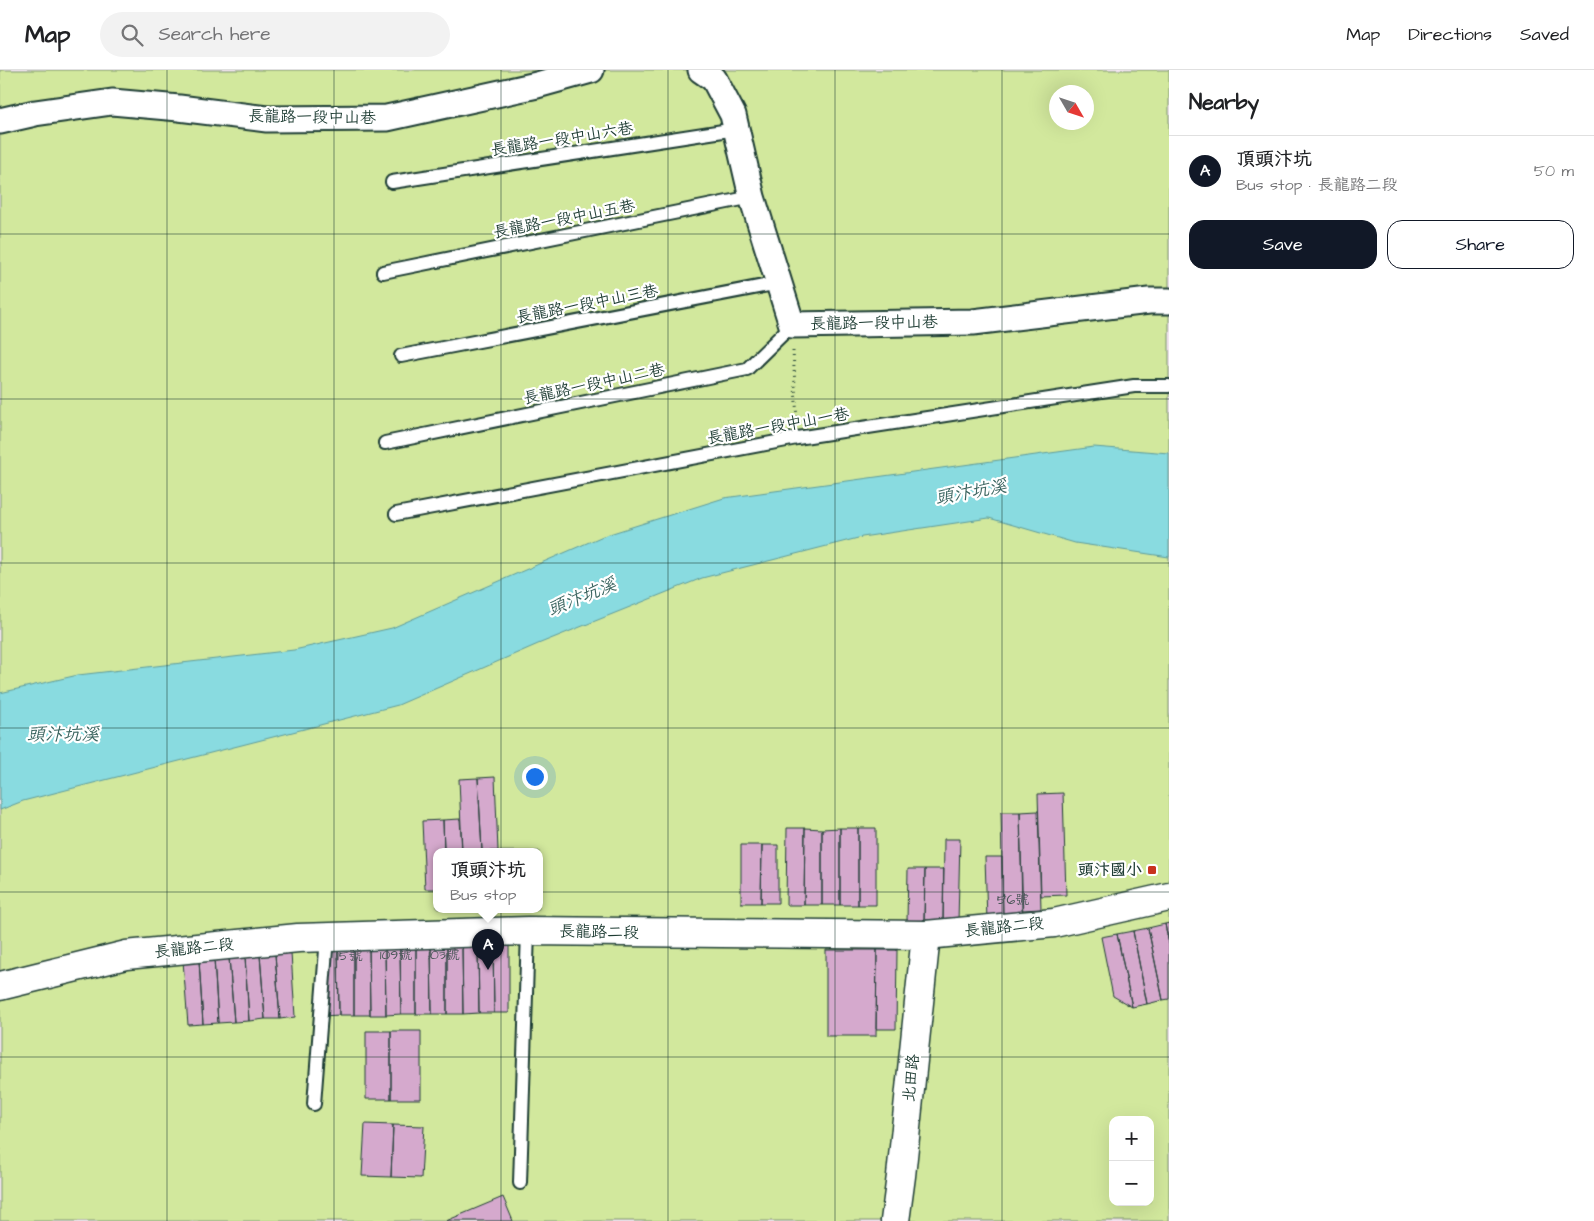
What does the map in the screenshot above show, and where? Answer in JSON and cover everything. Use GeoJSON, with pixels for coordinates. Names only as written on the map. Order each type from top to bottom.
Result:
{"type":"FeatureCollection","features":[{"type":"Feature","properties":{"kind":"main road","name":"長龍路二段"},"geometry":{"type":"LineString","coordinates":[[0,986],[126,955],[298,938],[528,931],[926,935],[1054,922],[1169,896]]}},
{"type":"Feature","properties":{"kind":"main road","name":"北田路"},"geometry":{"type":"LineString","coordinates":[[895,1221],[926,935]]}},
{"type":"Feature","properties":{"kind":"street","name":"長龍路一段中山巷"},"geometry":{"type":"LineString","coordinates":[[0,121],[34,113],[112,102],[267,119],[387,118],[537,85],[591,70]]}},
{"type":"Feature","properties":{"kind":"street","name":"長龍路一段中山巷"},"geometry":{"type":"LineString","coordinates":[[701,70],[714,80],[733,115],[752,197],[792,325],[973,322],[1169,300]]}},
{"type":"Feature","properties":{"kind":"lane","name":"長龍路一段中山六巷"},"geometry":{"type":"LineString","coordinates":[[392,182],[736,129]]}},
{"type":"Feature","properties":{"kind":"lane","name":"長龍路一段中山五巷"},"geometry":{"type":"LineString","coordinates":[[383,272],[752,197]]}},
{"type":"Feature","properties":{"kind":"lane","name":"長龍路一段中山三巷"},"geometry":{"type":"LineString","coordinates":[[401,356],[779,283]]}},
{"type":"Feature","properties":{"kind":"lane","name":"長龍路一段中山二巷"},"geometry":{"type":"LineString","coordinates":[[385,443],[747,369],[792,325]]}},
{"type":"Feature","properties":{"kind":"lane","name":"長龍路一段中山一巷"},"geometry":{"type":"LineString","coordinates":[[396,514],[797,438],[1134,386],[1169,386]]}},
{"type":"Feature","properties":{"kind":"lane"},"geometry":{"type":"LineString","coordinates":[[520,1183],[528,931]]}},
{"type":"Feature","properties":{"kind":"lane"},"geometry":{"type":"LineString","coordinates":[[314,1104],[327,938]]}},
{"type":"Feature","properties":{"kind":"path"},"geometry":{"type":"LineString","coordinates":[[792,325],[797,438]]}},
{"type":"Feature","properties":{"kind":"green space"},"geometry":{"type":"Polygon","coordinates":[[[0,70],[1169,70],[1169,1221],[0,1221],[0,70]]]}},
{"type":"Feature","properties":{"kind":"water","name":"頭汴坑溪"},"geometry":{"type":"Polygon","coordinates":[[[1094,447],[1169,453],[1169,557],[1075,543],[989,518],[862,537],[702,578],[538,644],[398,705],[23,801],[0,810],[0,693],[78,675],[294,650],[392,628],[603,536],[724,498],[1094,447]]]}},
{"type":"Feature","properties":{"kind":"building"},"geometry":{"type":"Polygon","coordinates":[[[495,777],[498,848],[482,848],[478,778],[495,777]]]}},
{"type":"Feature","properties":{"kind":"building"},"geometry":{"type":"Polygon","coordinates":[[[478,778],[482,848],[462,848],[459,779],[478,778]]]}},
{"type":"Feature","properties":{"kind":"building"},"geometry":{"type":"Polygon","coordinates":[[[1063,793],[1066,895],[1041,896],[1038,794],[1063,793]]]}},
{"type":"Feature","properties":{"kind":"building"},"geometry":{"type":"Polygon","coordinates":[[[1038,811],[1041,909],[1022,910],[1020,812],[1038,811]]]}},
{"type":"Feature","properties":{"kind":"building"},"geometry":{"type":"Polygon","coordinates":[[[1001,812],[1020,812],[1023,920],[1003,921],[1001,812]]]}},
{"type":"Feature","properties":{"kind":"building"},"geometry":{"type":"Polygon","coordinates":[[[460,819],[462,848],[444,848],[443,820],[460,819]]]}},
{"type":"Feature","properties":{"kind":"building"},"geometry":{"type":"Polygon","coordinates":[[[443,820],[444,848],[433,848],[433,889],[425,889],[422,821],[443,820]]]}},
{"type":"Feature","properties":{"kind":"building"},"geometry":{"type":"Polygon","coordinates":[[[787,828],[805,828],[804,905],[786,905],[787,828]]]}},
{"type":"Feature","properties":{"kind":"building"},"geometry":{"type":"Polygon","coordinates":[[[805,828],[822,829],[822,905],[804,905],[805,828]]]}},
{"type":"Feature","properties":{"kind":"building"},"geometry":{"type":"Polygon","coordinates":[[[840,828],[858,828],[858,905],[840,905],[840,828]]]}},
{"type":"Feature","properties":{"kind":"building"},"geometry":{"type":"Polygon","coordinates":[[[840,828],[840,905],[822,905],[822,829],[840,828]]]}},
{"type":"Feature","properties":{"kind":"building"},"geometry":{"type":"Polygon","coordinates":[[[858,828],[876,828],[876,905],[858,905],[858,828]]]}},
{"type":"Feature","properties":{"kind":"building"},"geometry":{"type":"Polygon","coordinates":[[[944,839],[960,839],[958,922],[943,922],[944,839]]]}},
{"type":"Feature","properties":{"kind":"building"},"geometry":{"type":"Polygon","coordinates":[[[741,845],[762,845],[761,903],[741,903],[741,845]]]}},
{"type":"Feature","properties":{"kind":"building"},"geometry":{"type":"Polygon","coordinates":[[[762,845],[778,845],[778,903],[761,903],[762,845]]]}},
{"type":"Feature","properties":{"kind":"building"},"geometry":{"type":"Polygon","coordinates":[[[985,857],[1002,857],[1003,921],[987,921],[985,857]]]}},
{"type":"Feature","properties":{"kind":"building"},"geometry":{"type":"Polygon","coordinates":[[[908,869],[925,869],[924,921],[907,921],[908,869]]]}},
{"type":"Feature","properties":{"kind":"building"},"geometry":{"type":"Polygon","coordinates":[[[925,869],[944,869],[943,922],[924,925],[925,869]]]}},
{"type":"Feature","properties":{"kind":"building"},"geometry":{"type":"Polygon","coordinates":[[[1169,923],[1169,944],[1165,924],[1169,923]]]}},
{"type":"Feature","properties":{"kind":"building"},"geometry":{"type":"Polygon","coordinates":[[[1165,924],[1169,944],[1169,999],[1163,1000],[1148,928],[1165,924]]]}},
{"type":"Feature","properties":{"kind":"building"},"geometry":{"type":"Polygon","coordinates":[[[1148,928],[1163,1000],[1147,1004],[1133,931],[1148,928]]]}},
{"type":"Feature","properties":{"kind":"building"},"geometry":{"type":"Polygon","coordinates":[[[1133,931],[1147,1004],[1132,1007],[1117,934],[1133,931]]]}},
{"type":"Feature","properties":{"kind":"building"},"geometry":{"type":"Polygon","coordinates":[[[1117,934],[1132,1007],[1113,996],[1101,937],[1117,934]]]}},
{"type":"Feature","properties":{"kind":"building"},"geometry":{"type":"Polygon","coordinates":[[[493,944],[509,944],[509,1013],[494,1013],[493,944]]]}},
{"type":"Feature","properties":{"kind":"building"},"geometry":{"type":"Polygon","coordinates":[[[493,944],[494,1013],[479,1013],[478,945],[493,944]]]}},
{"type":"Feature","properties":{"kind":"building"},"geometry":{"type":"Polygon","coordinates":[[[431,945],[447,945],[447,1014],[432,1014],[431,945]]]}},
{"type":"Feature","properties":{"kind":"building"},"geometry":{"type":"Polygon","coordinates":[[[431,945],[432,1014],[416,1014],[416,946],[431,945]]]}},
{"type":"Feature","properties":{"kind":"building"},"geometry":{"type":"Polygon","coordinates":[[[447,945],[462,945],[463,1014],[447,1014],[447,945]]]}},
{"type":"Feature","properties":{"kind":"building"},"geometry":{"type":"Polygon","coordinates":[[[462,945],[478,945],[479,1013],[463,1014],[462,945]]]}},
{"type":"Feature","properties":{"kind":"building"},"geometry":{"type":"Polygon","coordinates":[[[369,946],[385,946],[386,1015],[370,1015],[369,946]]]}},
{"type":"Feature","properties":{"kind":"building"},"geometry":{"type":"Polygon","coordinates":[[[369,946],[370,1015],[354,1015],[354,947],[369,946]]]}},
{"type":"Feature","properties":{"kind":"building"},"geometry":{"type":"Polygon","coordinates":[[[385,946],[400,946],[401,1014],[386,1015],[385,946]]]}},
{"type":"Feature","properties":{"kind":"building"},"geometry":{"type":"Polygon","coordinates":[[[400,946],[416,946],[416,1014],[401,1014],[400,946]]]}},
{"type":"Feature","properties":{"kind":"building"},"geometry":{"type":"Polygon","coordinates":[[[323,947],[338,947],[339,1015],[323,1016],[323,947]]]}},
{"type":"Feature","properties":{"kind":"building"},"geometry":{"type":"Polygon","coordinates":[[[338,947],[354,947],[354,1015],[339,1015],[338,947]]]}},
{"type":"Feature","properties":{"kind":"building"},"geometry":{"type":"Polygon","coordinates":[[[826,950],[877,950],[876,1036],[826,1036],[826,950]]]}},
{"type":"Feature","properties":{"kind":"building"},"geometry":{"type":"Polygon","coordinates":[[[877,950],[897,950],[896,1029],[876,1029],[877,950]]]}},
{"type":"Feature","properties":{"kind":"building"},"geometry":{"type":"Polygon","coordinates":[[[291,953],[295,1017],[280,1019],[275,954],[291,953]]]}},
{"type":"Feature","properties":{"kind":"building"},"geometry":{"type":"Polygon","coordinates":[[[275,954],[280,1019],[265,1019],[260,955],[275,954]]]}},
{"type":"Feature","properties":{"kind":"building"},"geometry":{"type":"Polygon","coordinates":[[[260,955],[265,1019],[249,1021],[245,956],[260,955]]]}},
{"type":"Feature","properties":{"kind":"building"},"geometry":{"type":"Polygon","coordinates":[[[245,956],[249,1021],[234,1022],[229,957],[245,956]]]}},
{"type":"Feature","properties":{"kind":"building"},"geometry":{"type":"Polygon","coordinates":[[[229,957],[234,1022],[218,1023],[214,958],[229,957]]]}},
{"type":"Feature","properties":{"kind":"building"},"geometry":{"type":"Polygon","coordinates":[[[214,958],[218,1023],[203,1024],[199,960],[214,958]]]}},
{"type":"Feature","properties":{"kind":"building"},"geometry":{"type":"Polygon","coordinates":[[[199,960],[203,1024],[188,1025],[183,961],[199,960]]]}},
{"type":"Feature","properties":{"kind":"building"},"geometry":{"type":"Polygon","coordinates":[[[366,1031],[391,1031],[391,1099],[366,1099],[366,1031]]]}},
{"type":"Feature","properties":{"kind":"building"},"geometry":{"type":"Polygon","coordinates":[[[391,1031],[421,1031],[421,1099],[391,1099],[391,1031]]]}},
{"type":"Feature","properties":{"kind":"building"},"geometry":{"type":"Polygon","coordinates":[[[365,1124],[393,1125],[391,1177],[362,1176],[365,1124]]]}},
{"type":"Feature","properties":{"kind":"building"},"geometry":{"type":"Polygon","coordinates":[[[393,1125],[424,1126],[421,1178],[391,1177],[393,1125]]]}},
{"type":"Feature","properties":{"kind":"building"},"geometry":{"type":"Polygon","coordinates":[[[503,1197],[513,1221],[446,1221],[503,1197]]]}},
{"type":"Feature","properties":{"kind":"place","name":"頭汴國小"},"geometry":{"type":"Point","coordinates":[1152,870]}},
{"type":"Feature","properties":{"kind":"place","name":"頂頭汴坑"},"geometry":{"type":"Point","coordinates":[488,970]}}]}
